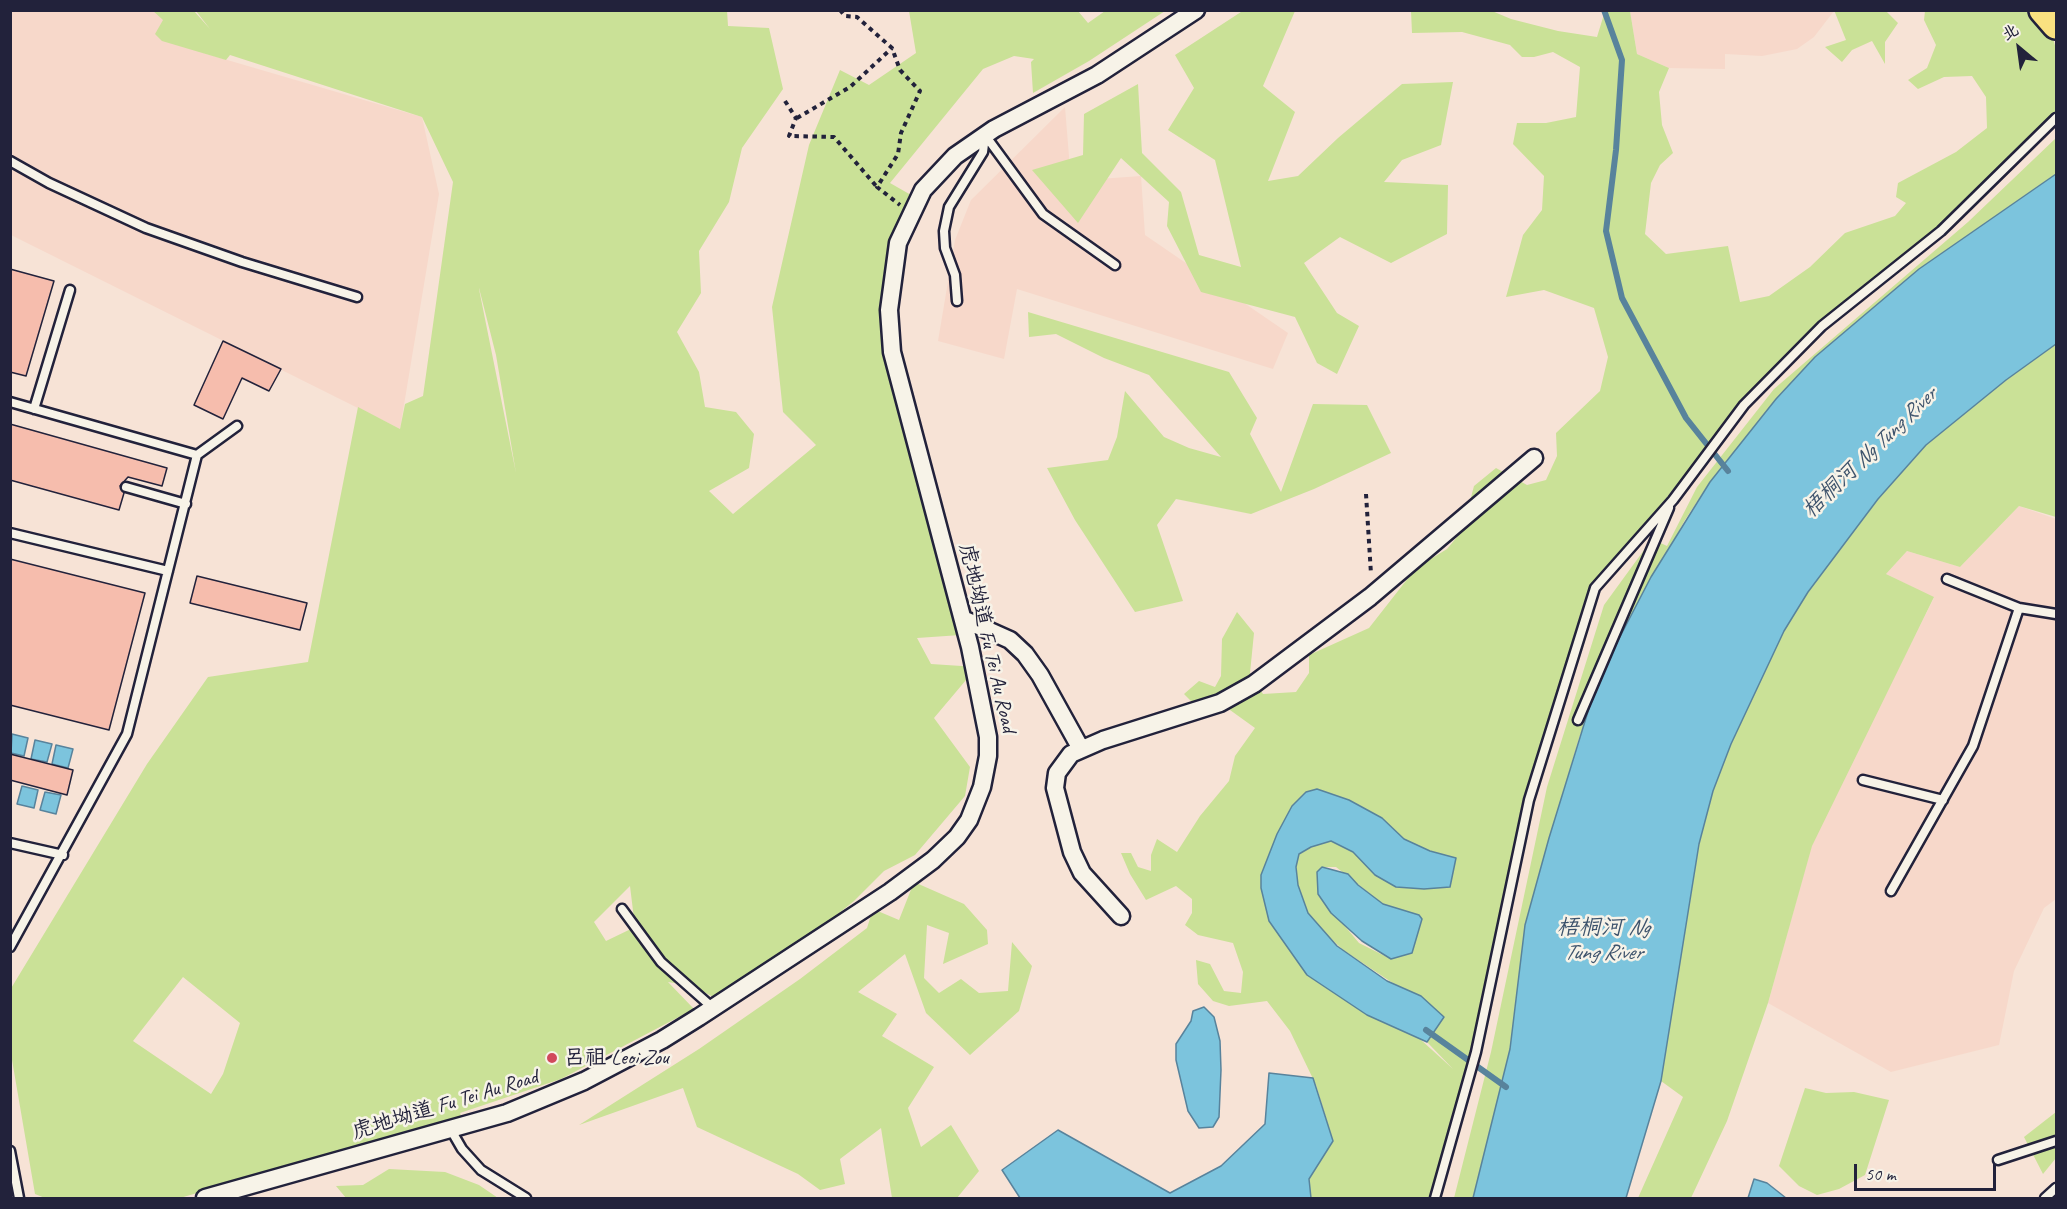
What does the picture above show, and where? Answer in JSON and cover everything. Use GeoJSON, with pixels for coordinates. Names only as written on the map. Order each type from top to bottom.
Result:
{"type":"FeatureCollection","features":[{"type":"Feature","properties":{"kind":"main road"},"geometry":{"type":"LineString","coordinates":[[2043,10],[2056,25]]}},
{"type":"Feature","properties":{"kind":"street","name":"虎地坳道 Fu Tei Au Road"},"geometry":{"type":"LineString","coordinates":[[205,1198],[452,1130],[507,1113],[584,1081],[662,1040],[890,892],[933,860],[957,837],[969,820],[982,788],[988,756],[988,737],[963,619],[890,334],[892,274],[898,243],[910,213],[923,190],[955,156],[985,135],[1098,75],[1196,10]]}},
{"type":"Feature","properties":{"kind":"street"},"geometry":{"type":"LineString","coordinates":[[1121,916],[1082,873],[1072,852],[1055,788],[1057,773],[1071,754],[1144,726],[1220,703],[1254,684],[1370,597],[1534,458]]}},
{"type":"Feature","properties":{"kind":"street"},"geometry":{"type":"LineString","coordinates":[[963,619],[1010,640],[1025,654],[1081,749]]}},
{"type":"Feature","properties":{"kind":"lane"},"geometry":{"type":"LineString","coordinates":[[1436,1198],[1476,1052],[1529,801],[1595,588],[1672,501],[1744,405],[1822,327],[1941,231],[2056,118]]}},
{"type":"Feature","properties":{"kind":"lane"},"geometry":{"type":"LineString","coordinates":[[985,135],[1043,214],[1115,265]]}},
{"type":"Feature","properties":{"kind":"lane"},"geometry":{"type":"LineString","coordinates":[[957,301],[955,275],[945,248],[944,231],[949,207],[983,152],[985,135]]}},
{"type":"Feature","properties":{"kind":"lane"},"geometry":{"type":"LineString","coordinates":[[10,161],[49,183],[146,228],[242,262],[357,297]]}},
{"type":"Feature","properties":{"kind":"lane"},"geometry":{"type":"LineString","coordinates":[[34,409],[70,290]]}},
{"type":"Feature","properties":{"kind":"lane"},"geometry":{"type":"LineString","coordinates":[[10,402],[197,455]]}},
{"type":"Feature","properties":{"kind":"lane"},"geometry":{"type":"LineString","coordinates":[[10,947],[63,855],[127,734],[197,455],[237,426]]}},
{"type":"Feature","properties":{"kind":"lane"},"geometry":{"type":"LineString","coordinates":[[126,487],[186,504]]}},
{"type":"Feature","properties":{"kind":"lane"},"geometry":{"type":"LineString","coordinates":[[1578,720],[1672,501]]}},
{"type":"Feature","properties":{"kind":"lane"},"geometry":{"type":"LineString","coordinates":[[10,533],[168,571]]}},
{"type":"Feature","properties":{"kind":"lane"},"geometry":{"type":"LineString","coordinates":[[1947,579],[2019,608],[2056,614]]}},
{"type":"Feature","properties":{"kind":"lane"},"geometry":{"type":"LineString","coordinates":[[1891,891],[1973,746],[2019,608]]}},
{"type":"Feature","properties":{"kind":"lane"},"geometry":{"type":"LineString","coordinates":[[1863,780],[1942,800]]}},
{"type":"Feature","properties":{"kind":"lane"},"geometry":{"type":"LineString","coordinates":[[10,843],[63,855]]}},
{"type":"Feature","properties":{"kind":"lane"},"geometry":{"type":"LineString","coordinates":[[622,909],[661,962],[712,1008]]}},
{"type":"Feature","properties":{"kind":"lane"},"geometry":{"type":"LineString","coordinates":[[452,1130],[462,1149],[481,1170],[526,1198]]}},
{"type":"Feature","properties":{"kind":"lane"},"geometry":{"type":"LineString","coordinates":[[1998,1160],[2056,1141]]}},
{"type":"Feature","properties":{"kind":"lane"},"geometry":{"type":"LineString","coordinates":[[10,1151],[19,1198]]}},
{"type":"Feature","properties":{"kind":"lane"},"geometry":{"type":"LineString","coordinates":[[2045,1198],[2056,1188]]}},
{"type":"Feature","properties":{"kind":"path"},"geometry":{"type":"LineString","coordinates":[[840,10],[845,16],[857,17],[892,48],[900,70],[920,91],[901,133],[898,154],[877,187]]}},
{"type":"Feature","properties":{"kind":"path"},"geometry":{"type":"LineString","coordinates":[[892,48],[850,87],[796,118],[789,136],[834,137],[877,187],[910,213]]}},
{"type":"Feature","properties":{"kind":"path"},"geometry":{"type":"LineString","coordinates":[[785,101],[796,118]]}},
{"type":"Feature","properties":{"kind":"path"},"geometry":{"type":"LineString","coordinates":[[1366,494],[1370,597]]}},
{"type":"Feature","properties":{"kind":"shaded area"},"geometry":{"type":"Polygon","coordinates":[[[10,11],[153,11],[200,52],[422,117],[439,194],[400,429],[11,235],[10,11]]]}},
{"type":"Feature","properties":{"kind":"shaded area"},"geometry":{"type":"Polygon","coordinates":[[[1630,11],[1834,11],[1814,37],[1797,49],[1762,56],[1725,54],[1725,69],[1669,68],[1637,54],[1630,11]]]}},
{"type":"Feature","properties":{"kind":"shaded area"},"geometry":{"type":"Polygon","coordinates":[[[1065,107],[1071,181],[1141,176],[1145,235],[1288,333],[1273,369],[1017,289],[1004,359],[938,341],[955,240],[971,200],[1065,107]]]}},
{"type":"Feature","properties":{"kind":"shaded area"},"geometry":{"type":"Polygon","coordinates":[[[2019,506],[2056,519],[2056,899],[2044,908],[2014,971],[1999,1045],[1891,1072],[1768,1003],[1815,833],[1934,598],[1886,574],[1907,551],[1960,567],[2019,506]]]}},
{"type":"Feature","properties":{"kind":"green space"},"geometry":{"type":"Polygon","coordinates":[[[727,10],[728,26],[769,28],[783,89],[742,148],[729,202],[699,251],[701,293],[677,332],[699,372],[705,407],[736,412],[754,434],[749,468],[709,491],[733,514],[816,445],[783,412],[772,307],[809,145],[840,70],[869,85],[916,53],[909,11],[1078,11],[1088,23],[1105,11],[1165,11],[1089,61],[1033,93],[1031,62],[1034,59],[1014,56],[983,69],[890,183],[918,199],[894,242],[881,334],[943,549],[975,634],[917,638],[931,664],[977,667],[934,718],[970,767],[965,796],[915,855],[884,871],[854,901],[813,934],[781,951],[777,968],[715,998],[693,986],[668,982],[694,1009],[561,1079],[460,1113],[461,1116],[180,1198],[45,1198],[35,1194],[11,1054],[10,990],[147,764],[208,677],[308,662],[358,407],[400,429],[405,404],[423,396],[453,182],[422,117],[230,55],[226,60],[162,41],[155,34],[163,20],[153,11],[194,11],[210,29],[196,11],[727,10]],[[479,289],[516,473],[496,355],[479,289]],[[630,886],[594,922],[606,941],[635,927],[630,886]],[[183,977],[133,1041],[211,1094],[223,1074],[240,1023],[183,977]]]}},
{"type":"Feature","properties":{"kind":"green space"},"geometry":{"type":"Polygon","coordinates":[[[1244,10],[1295,11],[1263,86],[1295,112],[1268,181],[1298,176],[1338,138],[1402,84],[1453,82],[1441,145],[1402,160],[1384,182],[1448,185],[1447,234],[1391,263],[1340,237],[1304,263],[1337,313],[1359,326],[1337,374],[1317,363],[1295,317],[1201,292],[1167,226],[1169,202],[1121,158],[1078,223],[1032,170],[1083,155],[1084,114],[1138,84],[1142,153],[1181,192],[1199,255],[1241,267],[1215,160],[1168,130],[1194,88],[1175,55],[1244,10]]]}},
{"type":"Feature","properties":{"kind":"green space"},"geometry":{"type":"Polygon","coordinates":[[[1834,10],[1886,11],[1898,23],[1885,42],[1885,64],[1872,41],[1852,50],[1842,62],[1825,47],[1846,40],[1834,10]]]}},
{"type":"Feature","properties":{"kind":"green space"},"geometry":{"type":"Polygon","coordinates":[[[1411,11],[1492,11],[1511,19],[1558,31],[1597,37],[1605,11],[1630,11],[1637,54],[1669,68],[1659,92],[1662,125],[1673,153],[1660,165],[1651,183],[1645,234],[1666,254],[1728,246],[1740,302],[1769,296],[1810,267],[1845,233],[1895,216],[1906,203],[1896,197],[1898,183],[1956,152],[1987,128],[1986,97],[1972,76],[1944,77],[1918,89],[1908,80],[1927,68],[1936,45],[1924,20],[1925,11],[2030,11],[2051,31],[2056,49],[2056,118],[1931,240],[1789,360],[1672,491],[1595,588],[1513,874],[1476,1052],[1435,1198],[1311,1198],[1309,1179],[1333,1141],[1316,1085],[1290,1031],[1267,1001],[1229,1006],[1213,1001],[1198,984],[1196,960],[1210,964],[1224,991],[1241,993],[1243,972],[1233,943],[1198,935],[1185,925],[1192,913],[1192,899],[1176,886],[1146,900],[1130,874],[1121,853],[1131,853],[1138,867],[1151,871],[1151,855],[1157,839],[1177,852],[1200,816],[1229,781],[1235,756],[1255,728],[1230,710],[1194,704],[1184,694],[1199,681],[1215,687],[1221,676],[1222,639],[1237,612],[1254,633],[1250,673],[1263,694],[1296,692],[1309,673],[1309,655],[1369,628],[1416,568],[1447,549],[1462,531],[1474,486],[1496,468],[1527,485],[1546,480],[1557,456],[1556,433],[1600,391],[1608,357],[1594,308],[1544,290],[1506,297],[1523,235],[1542,210],[1544,176],[1513,144],[1517,123],[1546,123],[1576,117],[1580,67],[1553,52],[1534,57],[1522,57],[1510,45],[1462,32],[1412,33],[1411,11]],[[1349,800],[1261,875],[1420,1039],[1453,1069],[1427,1042],[1441,1015],[1343,950],[1308,917],[1293,871],[1299,854],[1308,848],[1331,840],[1430,851],[1404,839],[1382,818],[1349,800]],[[1322,867],[1318,894],[1359,943],[1391,959],[1416,914],[1383,904],[1336,867],[1322,867]]]}},
{"type":"Feature","properties":{"kind":"green space"},"geometry":{"type":"Polygon","coordinates":[[[2056,138],[2056,174],[1919,269],[1815,357],[1776,399],[1710,482],[1685,520],[1610,656],[1579,738],[1525,925],[1510,1049],[1473,1198],[1454,1198],[1491,1052],[1547,787],[1604,605],[1652,539],[1667,546],[1697,487],[1774,389],[1968,222],[2056,138]]]}},
{"type":"Feature","properties":{"kind":"green space"},"geometry":{"type":"Polygon","coordinates":[[[1028,312],[1229,372],[1257,418],[1250,434],[1281,492],[1313,404],[1367,405],[1391,453],[1314,489],[1251,514],[1176,499],[1157,525],[1183,601],[1135,612],[1075,520],[1047,468],[1108,460],[1117,437],[1125,391],[1164,437],[1189,448],[1221,457],[1149,375],[1104,358],[1056,334],[1029,337],[1028,312]]]}},
{"type":"Feature","properties":{"kind":"green space"},"geometry":{"type":"Polygon","coordinates":[[[2056,344],[2056,517],[2019,506],[1960,567],[1907,551],[1886,574],[1934,597],[1812,846],[1768,1003],[1727,1121],[1691,1198],[1638,1198],[1683,1097],[1661,1081],[1699,844],[1713,791],[1731,744],[1784,631],[1808,592],[1878,499],[1926,445],[2006,380],[2056,344]]]}},
{"type":"Feature","properties":{"kind":"green space"},"geometry":{"type":"Polygon","coordinates":[[[914,882],[964,904],[987,930],[988,944],[943,964],[949,933],[927,925],[924,978],[939,993],[961,979],[979,993],[1008,991],[1012,942],[1032,966],[1019,1011],[970,1055],[926,1013],[905,954],[858,992],[897,1014],[882,1036],[934,1067],[908,1108],[921,1147],[951,1125],[979,1171],[957,1198],[892,1198],[881,1128],[840,1159],[845,1184],[820,1190],[798,1174],[697,1127],[683,1088],[579,1125],[699,1049],[800,979],[867,928],[873,909],[899,920],[914,882]]]}},
{"type":"Feature","properties":{"kind":"green space"},"geometry":{"type":"Polygon","coordinates":[[[1805,1088],[1826,1093],[1854,1092],[1889,1100],[1865,1175],[1839,1189],[1817,1195],[1799,1186],[1779,1166],[1805,1088]]]}},
{"type":"Feature","properties":{"kind":"green space"},"geometry":{"type":"Polygon","coordinates":[[[2056,1112],[2056,1158],[2043,1174],[2024,1137],[2056,1112]]]}},
{"type":"Feature","properties":{"kind":"green space"},"geometry":{"type":"Polygon","coordinates":[[[389,1169],[445,1172],[479,1185],[498,1198],[346,1198],[336,1186],[363,1185],[389,1169]]]}},
{"type":"Feature","properties":{"kind":"water","name":"梧桐河 Ng Tung River"},"geometry":{"type":"Polygon","coordinates":[[[2056,174],[2056,344],[2006,380],[1926,445],[1878,499],[1808,592],[1784,631],[1731,744],[1713,791],[1699,844],[1661,1081],[1626,1198],[1473,1198],[1510,1049],[1525,925],[1549,838],[1590,705],[1610,656],[1651,577],[1710,482],[1776,399],[1815,357],[1919,269],[2056,174]]]}},
{"type":"Feature","properties":{"kind":"water"},"geometry":{"type":"Polygon","coordinates":[[[12,734],[28,738],[24,756],[11,753],[12,734]]]}},
{"type":"Feature","properties":{"kind":"water"},"geometry":{"type":"Polygon","coordinates":[[[35,740],[52,744],[47,762],[31,759],[35,740]]]}},
{"type":"Feature","properties":{"kind":"water"},"geometry":{"type":"Polygon","coordinates":[[[56,745],[73,749],[68,768],[52,764],[56,745]]]}},
{"type":"Feature","properties":{"kind":"water"},"geometry":{"type":"Polygon","coordinates":[[[22,786],[38,790],[34,808],[17,804],[22,786]]]}},
{"type":"Feature","properties":{"kind":"water"},"geometry":{"type":"Polygon","coordinates":[[[1317,789],[1349,800],[1382,818],[1404,839],[1430,851],[1456,858],[1450,887],[1424,889],[1396,887],[1375,875],[1353,852],[1331,841],[1311,847],[1299,854],[1296,867],[1298,885],[1308,913],[1337,946],[1387,981],[1421,996],[1444,1017],[1427,1042],[1367,1015],[1307,975],[1269,921],[1261,888],[1261,875],[1277,834],[1292,806],[1306,792],[1317,789]]]}},
{"type":"Feature","properties":{"kind":"water"},"geometry":{"type":"Polygon","coordinates":[[[45,792],[61,795],[56,814],[40,810],[45,792]]]}},
{"type":"Feature","properties":{"kind":"water"},"geometry":{"type":"Polygon","coordinates":[[[1322,867],[1348,874],[1358,885],[1383,904],[1419,915],[1422,919],[1412,953],[1391,959],[1362,941],[1331,913],[1318,894],[1317,872],[1322,867]]]}},
{"type":"Feature","properties":{"kind":"water"},"geometry":{"type":"Polygon","coordinates":[[[1204,1007],[1214,1017],[1220,1041],[1221,1070],[1219,1117],[1213,1127],[1199,1128],[1188,1111],[1176,1060],[1176,1044],[1191,1021],[1193,1011],[1204,1007]]]}},
{"type":"Feature","properties":{"kind":"water"},"geometry":{"type":"Polygon","coordinates":[[[1269,1073],[1313,1078],[1333,1141],[1309,1179],[1311,1198],[1020,1198],[1002,1170],[1058,1130],[1170,1193],[1221,1166],[1265,1124],[1269,1073]]]}},
{"type":"Feature","properties":{"kind":"water"},"geometry":{"type":"Polygon","coordinates":[[[1754,1179],[1767,1183],[1786,1198],[1748,1198],[1754,1179]]]}},
{"type":"Feature","properties":{"kind":"building"},"geometry":{"type":"Polygon","coordinates":[[[10,269],[54,281],[26,376],[10,372],[10,269]]]}},
{"type":"Feature","properties":{"kind":"building"},"geometry":{"type":"Polygon","coordinates":[[[223,341],[281,369],[269,391],[242,378],[223,419],[194,405],[223,341]]]}},
{"type":"Feature","properties":{"kind":"building"},"geometry":{"type":"Polygon","coordinates":[[[10,424],[167,468],[162,486],[128,477],[120,486],[124,493],[119,510],[10,480],[10,424]]]}},
{"type":"Feature","properties":{"kind":"building"},"geometry":{"type":"Polygon","coordinates":[[[10,559],[145,593],[109,730],[10,705],[10,559]]]}},
{"type":"Feature","properties":{"kind":"building"},"geometry":{"type":"Polygon","coordinates":[[[197,576],[307,603],[300,630],[190,603],[197,576]]]}},
{"type":"Feature","properties":{"kind":"building"},"geometry":{"type":"Polygon","coordinates":[[[10,754],[73,770],[67,795],[10,780],[10,754]]]}},
{"type":"Feature","properties":{"kind":"waterway"},"geometry":{"type":"LineString","coordinates":[[1604,10],[1622,60],[1616,150],[1606,231],[1622,298],[1686,418],[1728,471]]}},
{"type":"Feature","properties":{"kind":"waterway"},"geometry":{"type":"LineString","coordinates":[[1426,1030],[1506,1087]]}},
{"type":"Feature","properties":{"kind":"place","name":"呂祖 Leoi Zou"},"geometry":{"type":"Point","coordinates":[552,1058]}}]}
